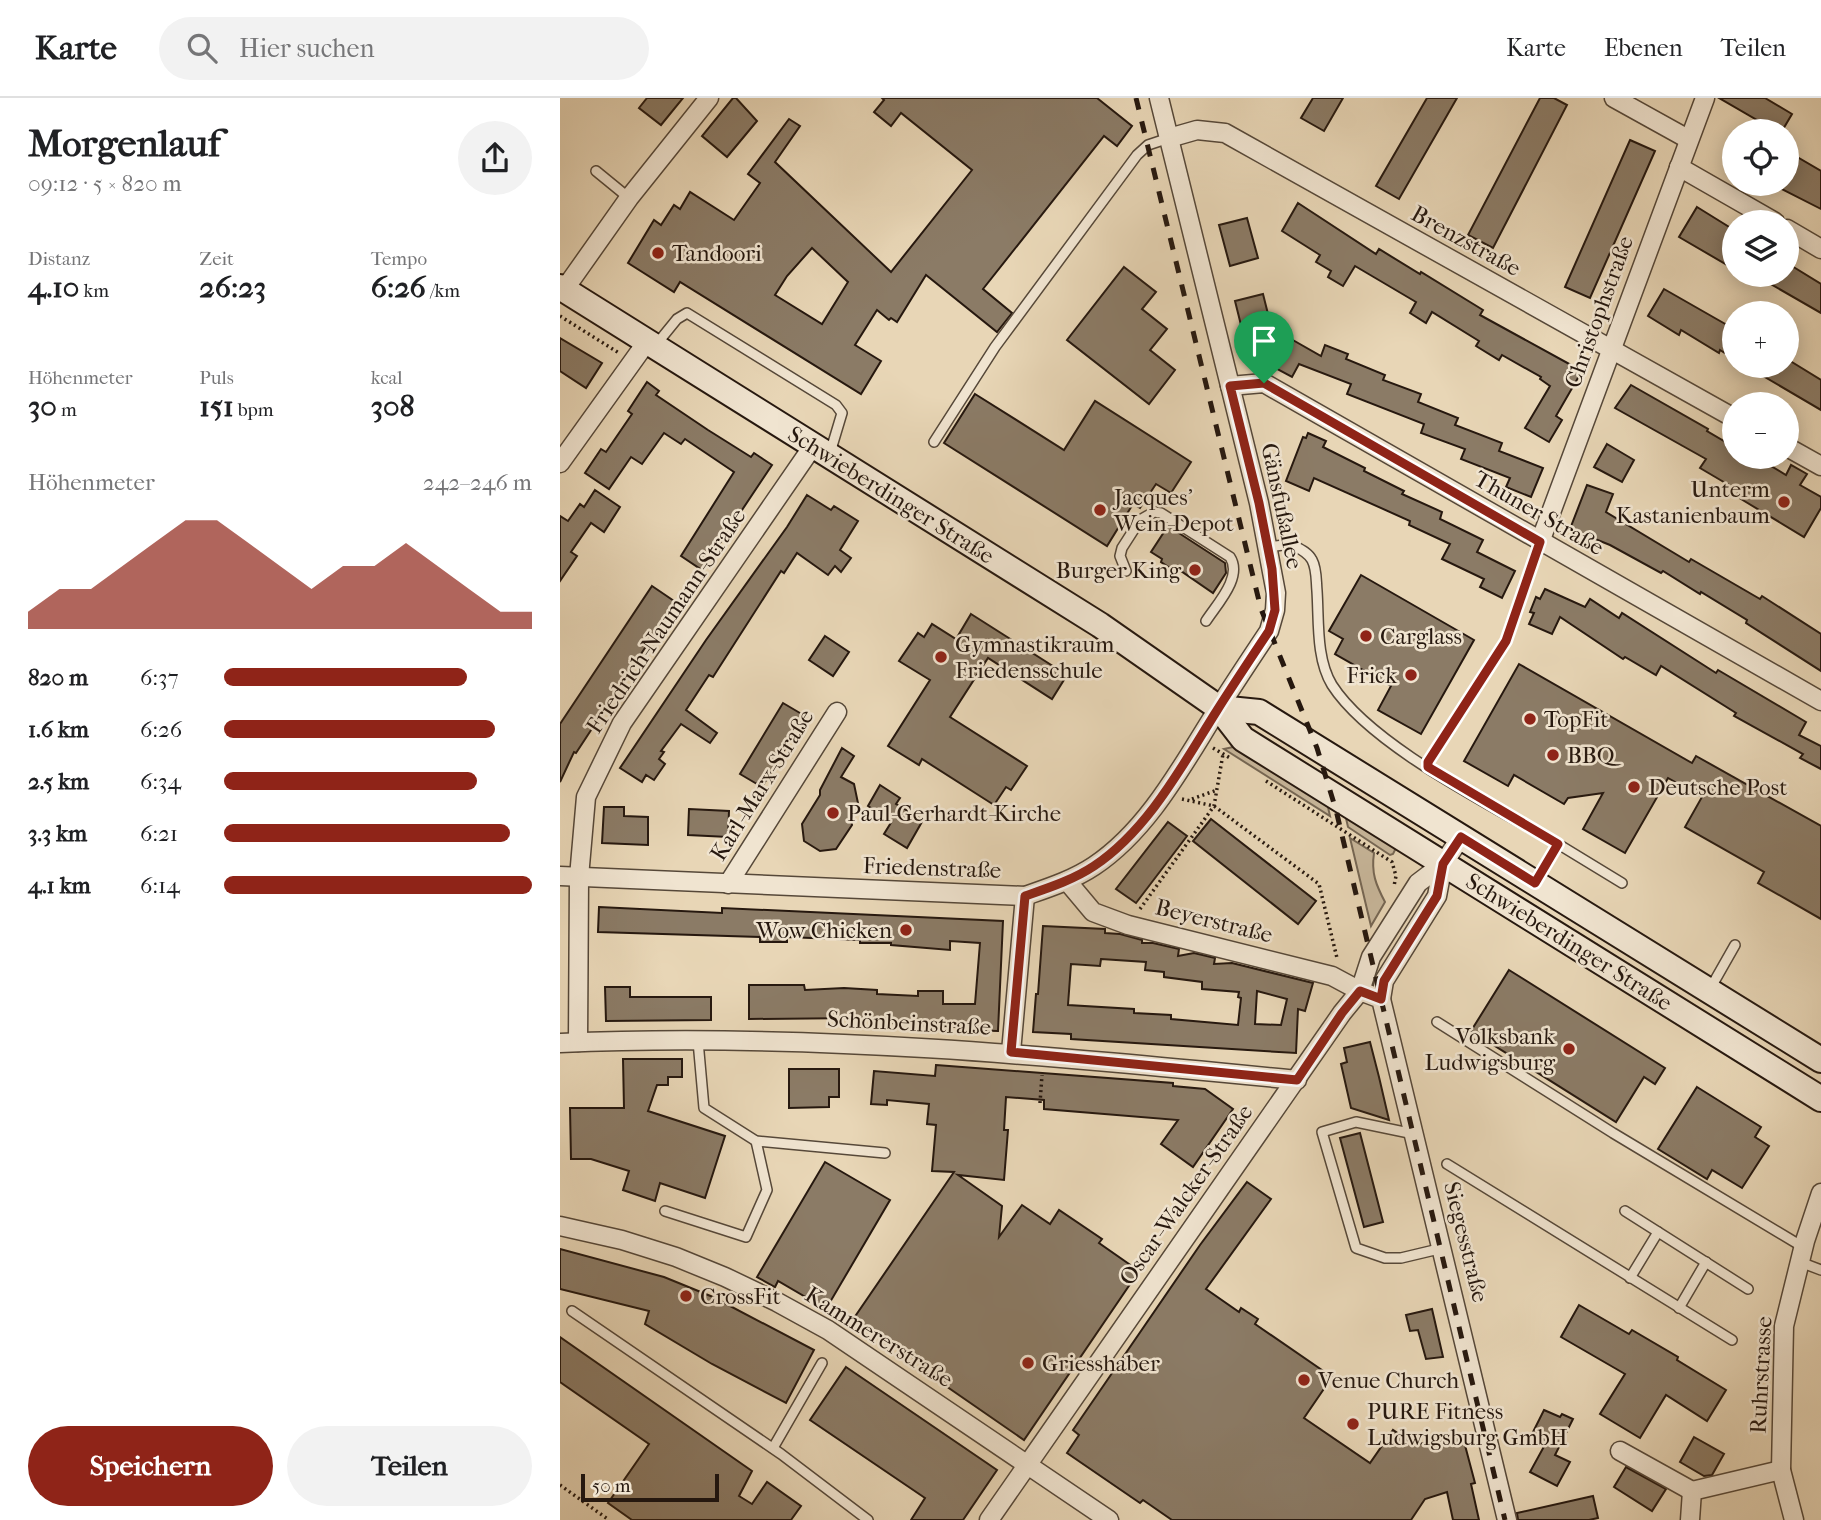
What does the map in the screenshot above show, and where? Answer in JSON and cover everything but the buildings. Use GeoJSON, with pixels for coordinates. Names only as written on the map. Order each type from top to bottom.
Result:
{"type":"FeatureCollection","features":[{"type":"Feature","properties":{"kind":"main road","name":"Schwieberdinger Straße"},"geometry":{"type":"LineString","coordinates":[[562,288],[644,351],[821,452],[1100,625],[1219,708],[1243,738],[1821,1099]]}},
{"type":"Feature","properties":{"kind":"main road","name":"Schwieberdinger Straße"},"geometry":{"type":"LineString","coordinates":[[1219,708],[1259,712],[1821,1060]]}},
{"type":"Feature","properties":{"kind":"street"},"geometry":{"type":"LineString","coordinates":[[562,288],[709,98]]}},
{"type":"Feature","properties":{"kind":"street","name":"Gänsfußallee"},"geometry":{"type":"LineString","coordinates":[[1159,98],[1230,386],[1268,547],[1276,593],[1269,631],[1219,708]]}},
{"type":"Feature","properties":{"kind":"street"},"geometry":{"type":"LineString","coordinates":[[1614,98],[1688,139]]}},
{"type":"Feature","properties":{"kind":"street","name":"Christophstraße"},"geometry":{"type":"LineString","coordinates":[[1540,542],[1705,98]]}},
{"type":"Feature","properties":{"kind":"street","name":"Brenzstraße"},"geometry":{"type":"LineString","coordinates":[[1168,138],[1197,130],[1225,133],[1722,411]]}},
{"type":"Feature","properties":{"kind":"street"},"geometry":{"type":"LineString","coordinates":[[1679,167],[1754,210]]}},
{"type":"Feature","properties":{"kind":"street"},"geometry":{"type":"LineString","coordinates":[[1799,236],[1821,249]]}},
{"type":"Feature","properties":{"kind":"street"},"geometry":{"type":"LineString","coordinates":[[560,463],[644,351]]}},
{"type":"Feature","properties":{"kind":"street","name":"Thuner Straße"},"geometry":{"type":"LineString","coordinates":[[1230,386],[1264,383],[1821,701]]}},
{"type":"Feature","properties":{"kind":"street","name":"Friedrich-Naumann-Straße"},"geometry":{"type":"LineString","coordinates":[[569,1042],[586,797],[622,723],[821,452]]}},
{"type":"Feature","properties":{"kind":"street"},"geometry":{"type":"LineString","coordinates":[[1799,454],[1821,466]]}},
{"type":"Feature","properties":{"kind":"street","name":"Friedenstraße"},"geometry":{"type":"LineString","coordinates":[[560,876],[1025,896],[1067,881],[1093,867],[1122,844],[1158,799],[1219,708]]}},
{"type":"Feature","properties":{"kind":"street","name":"Karl-Marx-Straße"},"geometry":{"type":"LineString","coordinates":[[729,884],[837,712]]}},
{"type":"Feature","properties":{"kind":"street","name":"Oscar-Walcker-Straße"},"geometry":{"type":"LineString","coordinates":[[989,1520],[1342,1013],[1360,991],[1371,957],[1418,883],[1443,864],[1461,837]]}},
{"type":"Feature","properties":{"kind":"street","name":"Oscar-Walcker-Straße"},"geometry":{"type":"LineString","coordinates":[[1381,999],[1384,981],[1437,896],[1443,864]]}},
{"type":"Feature","properties":{"kind":"street","name":"Beyerstraße"},"geometry":{"type":"LineString","coordinates":[[1067,881],[1093,912],[1128,925],[1332,976],[1360,991]]}},
{"type":"Feature","properties":{"kind":"street"},"geometry":{"type":"LineString","coordinates":[[1011,1052],[1025,896]]}},
{"type":"Feature","properties":{"kind":"street"},"geometry":{"type":"LineString","coordinates":[[1360,991],[1381,999]]}},
{"type":"Feature","properties":{"kind":"street","name":"Siegesstraße"},"geometry":{"type":"LineString","coordinates":[[1381,999],[1507,1520]]}},
{"type":"Feature","properties":{"kind":"street","name":"Schönbeinstraße"},"geometry":{"type":"LineString","coordinates":[[569,1042],[873,1044],[1011,1052],[1297,1080]]}},
{"type":"Feature","properties":{"kind":"street","name":"Ruhrstrasse"},"geometry":{"type":"LineString","coordinates":[[1794,1520],[1782,1470],[1784,1326],[1821,1193]]}},
{"type":"Feature","properties":{"kind":"street","name":"Kammererstraße"},"geometry":{"type":"LineString","coordinates":[[560,1226],[622,1240],[676,1257],[778,1302],[828,1330],[1109,1520]]}},
{"type":"Feature","properties":{"kind":"street"},"geometry":{"type":"LineString","coordinates":[[1620,1451],[1692,1491],[1782,1470]]}},
{"type":"Feature","properties":{"kind":"street"},"geometry":{"type":"LineString","coordinates":[[1690,1520],[1692,1491]]}},
{"type":"Feature","properties":{"kind":"lane"},"geometry":{"type":"LineString","coordinates":[[934,442],[995,347],[1137,155],[1148,145],[1168,138]]}},
{"type":"Feature","properties":{"kind":"lane"},"geometry":{"type":"LineString","coordinates":[[596,171],[629,198]]}},
{"type":"Feature","properties":{"kind":"lane"},"geometry":{"type":"LineString","coordinates":[[644,351],[677,319],[687,313],[836,405],[842,413],[821,452]]}},
{"type":"Feature","properties":{"kind":"lane"},"geometry":{"type":"LineString","coordinates":[[1126,571],[1120,556],[1122,548],[1140,520],[1147,514],[1161,513],[1233,561],[1233,579],[1206,621]]}},
{"type":"Feature","properties":{"kind":"lane"},"geometry":{"type":"LineString","coordinates":[[1506,641],[1540,542]]}},
{"type":"Feature","properties":{"kind":"lane"},"geometry":{"type":"LineString","coordinates":[[1268,547],[1291,544],[1312,558],[1325,671],[1338,693],[1356,714],[1428,767],[1622,883]]}},
{"type":"Feature","properties":{"kind":"lane"},"geometry":{"type":"LineString","coordinates":[[1535,883],[1558,844]]}},
{"type":"Feature","properties":{"kind":"lane"},"geometry":{"type":"LineString","coordinates":[[1709,990],[1735,945]]}},
{"type":"Feature","properties":{"kind":"lane"},"geometry":{"type":"LineString","coordinates":[[1437,1022],[1802,1254],[1821,1270]]}},
{"type":"Feature","properties":{"kind":"lane"},"geometry":{"type":"LineString","coordinates":[[698,1041],[704,1108],[756,1141],[884,1153]]}},
{"type":"Feature","properties":{"kind":"lane"},"geometry":{"type":"LineString","coordinates":[[1415,1134],[1356,1122],[1322,1132],[1356,1248],[1385,1258],[1401,1258],[1443,1248]]}},
{"type":"Feature","properties":{"kind":"lane"},"geometry":{"type":"LineString","coordinates":[[665,1211],[746,1237],[767,1190],[756,1141]]}},
{"type":"Feature","properties":{"kind":"lane"},"geometry":{"type":"LineString","coordinates":[[1447,1164],[1732,1340]]}},
{"type":"Feature","properties":{"kind":"lane"},"geometry":{"type":"LineString","coordinates":[[1625,1211],[1748,1289]]}},
{"type":"Feature","properties":{"kind":"lane"},"geometry":{"type":"LineString","coordinates":[[1630,1278],[1658,1232]]}},
{"type":"Feature","properties":{"kind":"lane"},"geometry":{"type":"LineString","coordinates":[[1679,1308],[1706,1262]]}},
{"type":"Feature","properties":{"kind":"lane"},"geometry":{"type":"LineString","coordinates":[[572,1311],[773,1448],[867,1520]]}},
{"type":"Feature","properties":{"kind":"lane"},"geometry":{"type":"LineString","coordinates":[[773,1448],[822,1363]]}},
{"type":"Feature","properties":{"kind":"path"},"geometry":{"type":"LineString","coordinates":[[560,316],[644,351]]}},
{"type":"Feature","properties":{"kind":"path"},"geometry":{"type":"LineString","coordinates":[[1428,767],[1428,762],[1506,641]]}},
{"type":"Feature","properties":{"kind":"path"},"geometry":{"type":"LineString","coordinates":[[1199,739],[1234,761]]}},
{"type":"Feature","properties":{"kind":"path"},"geometry":{"type":"LineString","coordinates":[[1128,925],[1214,806],[1223,754]]}},
{"type":"Feature","properties":{"kind":"path"},"geometry":{"type":"LineString","coordinates":[[1256,775],[1392,862],[1396,876],[1393,893]]}},
{"type":"Feature","properties":{"kind":"path"},"geometry":{"type":"LineString","coordinates":[[1189,799],[1217,790]]}},
{"type":"Feature","properties":{"kind":"path"},"geometry":{"type":"LineString","coordinates":[[1158,799],[1189,799],[1214,806],[1319,884],[1342,981]]}},
{"type":"Feature","properties":{"kind":"path"},"geometry":{"type":"LineString","coordinates":[[1040,1103],[1043,1065]]}},
{"type":"Feature","properties":{"kind":"path"},"geometry":{"type":"LineString","coordinates":[[560,1485],[609,1520]]}},
{"type":"Feature","properties":{"kind":"shaded area"},"geometry":{"type":"Polygon","coordinates":[[[1233,747],[1243,750],[1327,803],[1330,816],[1224,749],[1233,747]]]}},
{"type":"Feature","properties":{"kind":"shaded area"},"geometry":{"type":"Polygon","coordinates":[[[1345,814],[1394,846],[1393,854],[1390,855],[1348,827],[1345,814]]]}},
{"type":"Feature","properties":{"kind":"shaded area"},"geometry":{"type":"Polygon","coordinates":[[[1350,838],[1374,853],[1375,879],[1385,902],[1371,926],[1350,838]]]}},
{"type":"Feature","properties":{"kind":"railway"},"geometry":{"type":"LineString","coordinates":[[1136,98],[1261,609],[1317,748],[1336,810],[1505,1520]]}},
{"type":"Feature","properties":{"kind":"place","name":"Tandoori"},"geometry":{"type":"Point","coordinates":[658,253]}},
{"type":"Feature","properties":{"kind":"place","name":"Unterm Kastanienbaum"},"geometry":{"type":"Point","coordinates":[1784,502]}},
{"type":"Feature","properties":{"kind":"place","name":"Jacques' Wein-Depot"},"geometry":{"type":"Point","coordinates":[1100,510]}},
{"type":"Feature","properties":{"kind":"place","name":"Burger King"},"geometry":{"type":"Point","coordinates":[1195,570]}},
{"type":"Feature","properties":{"kind":"place","name":"Carglass"},"geometry":{"type":"Point","coordinates":[1366,636]}},
{"type":"Feature","properties":{"kind":"place","name":"Gymnastikraum Friedensschule"},"geometry":{"type":"Point","coordinates":[941,657]}},
{"type":"Feature","properties":{"kind":"place","name":"Frick"},"geometry":{"type":"Point","coordinates":[1411,675]}},
{"type":"Feature","properties":{"kind":"place","name":"TopFit"},"geometry":{"type":"Point","coordinates":[1530,719]}},
{"type":"Feature","properties":{"kind":"place","name":"BBQ"},"geometry":{"type":"Point","coordinates":[1553,755]}},
{"type":"Feature","properties":{"kind":"place","name":"Deutsche Post"},"geometry":{"type":"Point","coordinates":[1634,787]}},
{"type":"Feature","properties":{"kind":"place","name":"Paul-Gerhardt-Kirche"},"geometry":{"type":"Point","coordinates":[833,813]}},
{"type":"Feature","properties":{"kind":"place","name":"Wow Chicken"},"geometry":{"type":"Point","coordinates":[906,930]}},
{"type":"Feature","properties":{"kind":"place","name":"Volksbank Ludwigsburg"},"geometry":{"type":"Point","coordinates":[1569,1049]}},
{"type":"Feature","properties":{"kind":"place","name":"CrossFit"},"geometry":{"type":"Point","coordinates":[686,1296]}},
{"type":"Feature","properties":{"kind":"place","name":"Griesshaber"},"geometry":{"type":"Point","coordinates":[1028,1363]}},
{"type":"Feature","properties":{"kind":"place","name":"Venue Church"},"geometry":{"type":"Point","coordinates":[1304,1380]}},
{"type":"Feature","properties":{"kind":"place","name":"PURE Fitness Ludwigsburg GmbH"},"geometry":{"type":"Point","coordinates":[1353,1424]}},
{"type":"Feature","properties":{"kind":"route"},"geometry":{"type":"LineString","coordinates":[[1264,383],[1540,542],[1506,641],[1428,762],[1428,767],[1558,844],[1535,883],[1461,837],[1443,864],[1437,896],[1384,981],[1381,999],[1360,991],[1297,1080],[1011,1052],[1025,896],[1067,881],[1093,867],[1122,844],[1182,766],[1269,631],[1276,593],[1259,503],[1230,386],[1264,383]]}}]}
